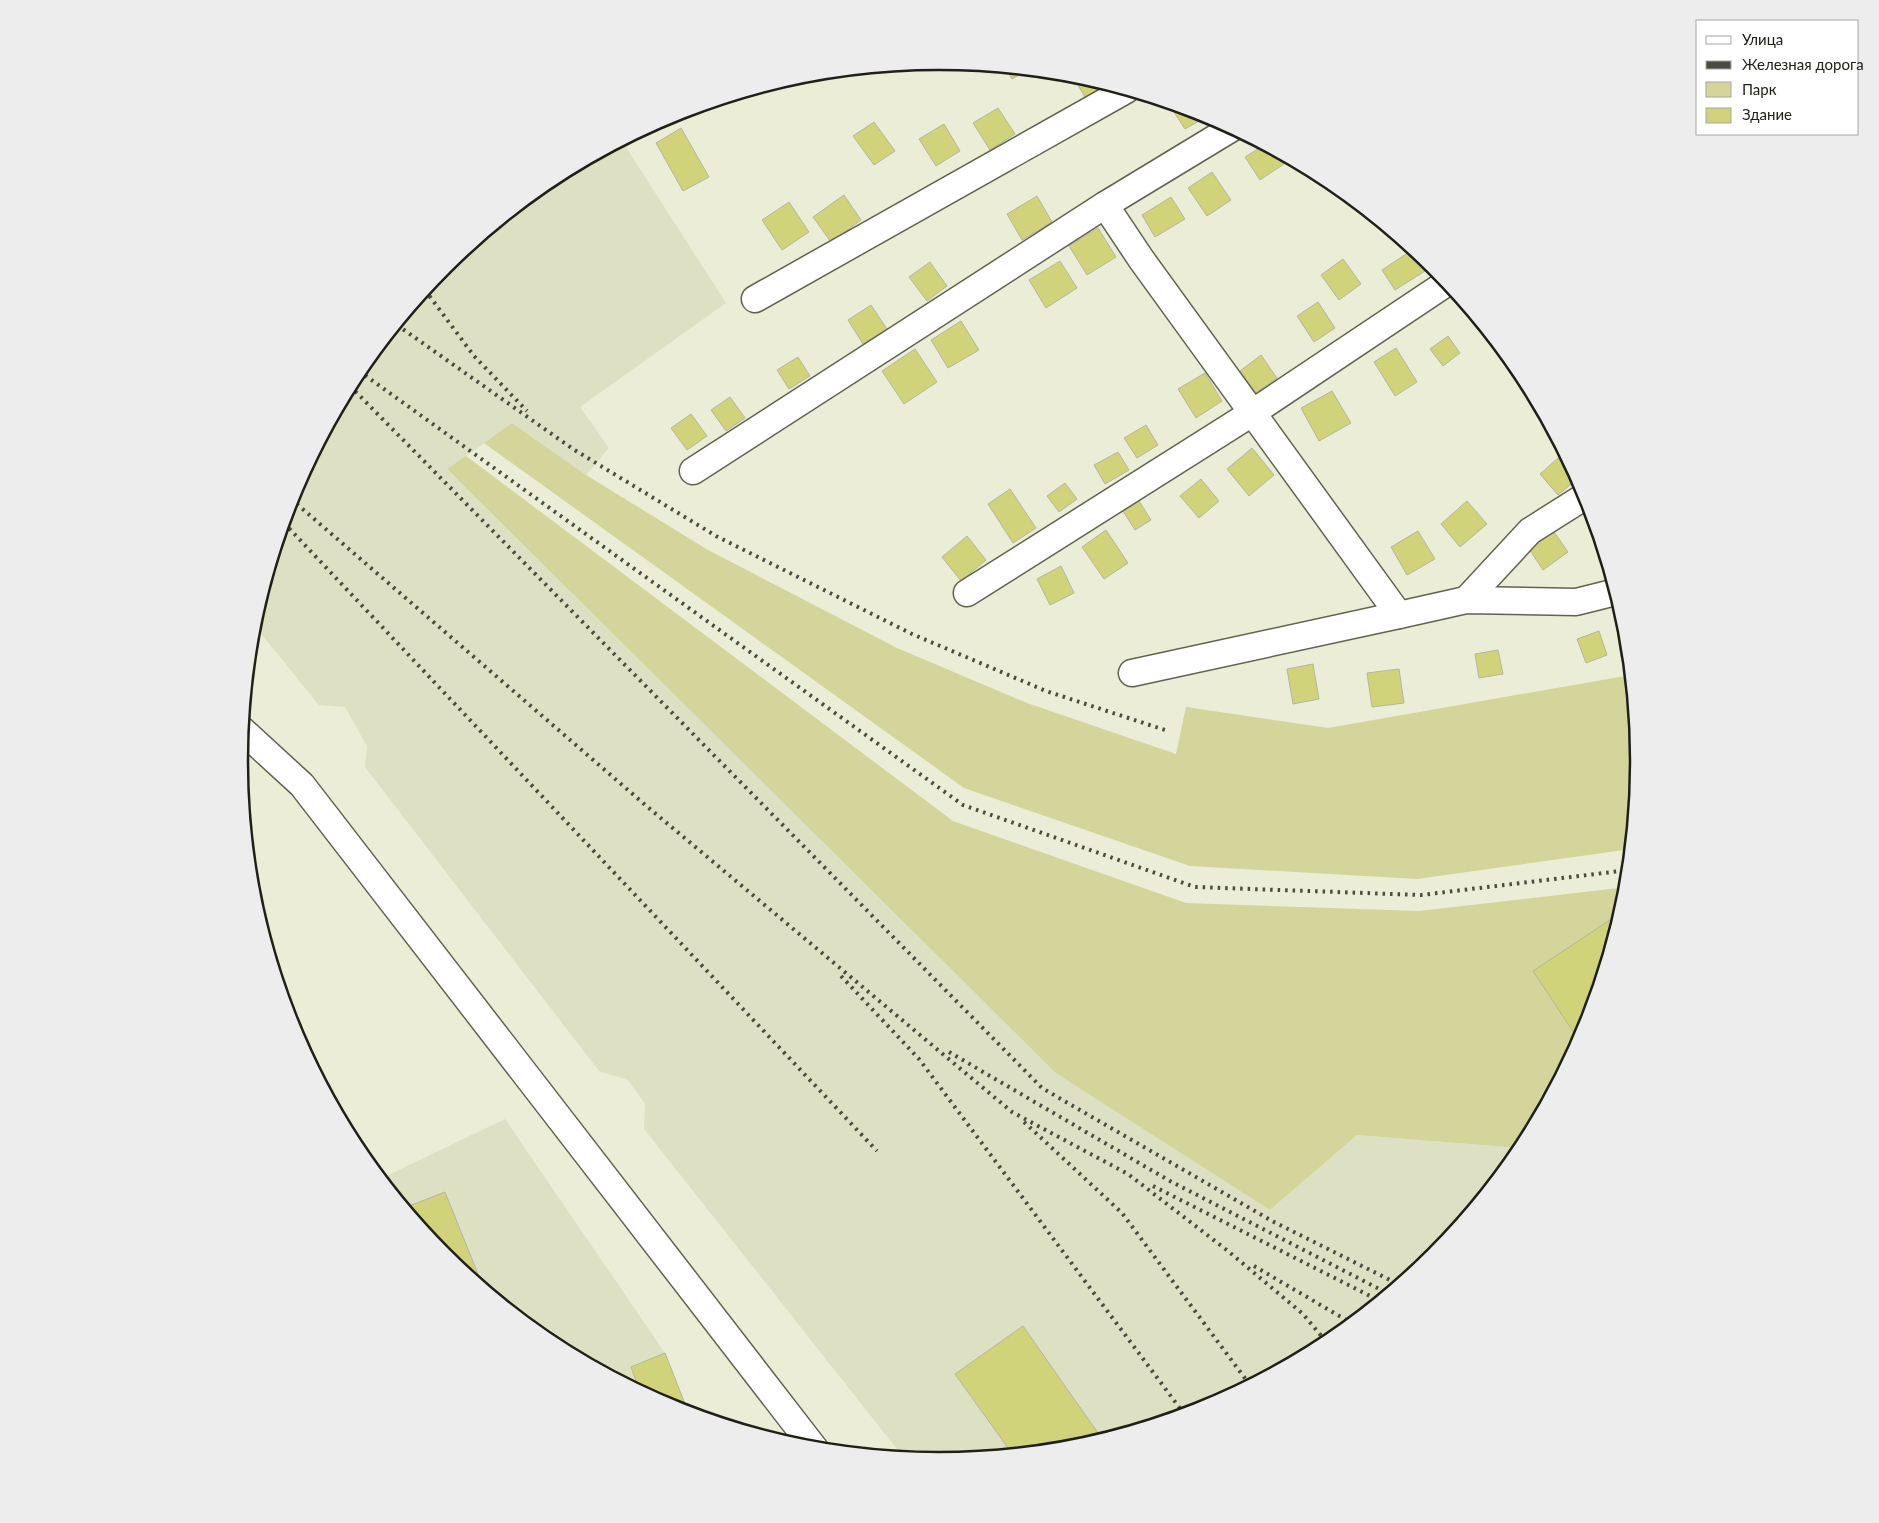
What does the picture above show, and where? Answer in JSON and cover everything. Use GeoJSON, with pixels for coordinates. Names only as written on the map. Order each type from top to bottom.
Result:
{"type":"FeatureCollection","features":[{"type":"Feature","properties":{"kind":"street"},"geometry":{"type":"LineString","coordinates":[[755,299],[1119,94]]}},
{"type":"Feature","properties":{"kind":"street"},"geometry":{"type":"LineString","coordinates":[[693,472],[1105,205],[1225,132]]}},
{"type":"Feature","properties":{"kind":"street"},"geometry":{"type":"LineString","coordinates":[[1105,205],[1141,259],[1399,615]]}},
{"type":"Feature","properties":{"kind":"street"},"geometry":{"type":"LineString","coordinates":[[967,593],[1252,413],[1441,287]]}},
{"type":"Feature","properties":{"kind":"street"},"geometry":{"type":"LineString","coordinates":[[1466,600],[1530,531],[1579,500]]}},
{"type":"Feature","properties":{"kind":"street"},"geometry":{"type":"LineString","coordinates":[[1132,673],[1466,600],[1576,602],[1610,594]]}},
{"type":"Feature","properties":{"kind":"street"},"geometry":{"type":"LineString","coordinates":[[249,736],[302,785],[808,1440]]}},
{"type":"Feature","properties":{"kind":"shaded area"},"geometry":{"type":"Polygon","coordinates":[[[625,146],[726,303],[580,407],[609,448],[586,475],[512,423],[447,470],[1270,1210],[1357,1135],[1513,1147],[1459,1217],[1395,1281],[1324,1336],[1245,1382],[1162,1416],[1074,1440],[985,1452],[899,1452],[644,1129],[645,1104],[628,1080],[599,1071],[365,767],[367,746],[345,707],[319,705],[260,633],[285,539],[319,456],[365,377],[391,341],[451,273],[519,213],[555,187],[625,146]]]}},
{"type":"Feature","properties":{"kind":"shaded area"},"geometry":{"type":"Polygon","coordinates":[[[505,1119],[665,1353],[685,1404],[634,1382],[594,1360],[555,1336],[519,1310],[451,1250],[420,1217],[387,1176],[505,1119]]]}},
{"type":"Feature","properties":{"kind":"green space"},"geometry":{"type":"Polygon","coordinates":[[[512,423],[586,475],[708,550],[897,648],[1027,703],[1176,754],[1186,707],[1328,728],[1626,676],[1630,716],[1631,762],[1630,807],[1625,850],[1417,879],[1190,866],[964,788],[484,443],[512,423]]]}},
{"type":"Feature","properties":{"kind":"green space"},"geometry":{"type":"Polygon","coordinates":[[[466,456],[953,821],[1186,903],[1419,911],[1619,888],[1594,984],[1560,1067],[1538,1107],[1513,1147],[1357,1135],[1270,1210],[1056,1073],[447,469],[466,456]]]}},
{"type":"Feature","properties":{"kind":"building"},"geometry":{"type":"Polygon","coordinates":[[[1009,74],[1019,75],[1012,79],[1009,74]]]}},
{"type":"Feature","properties":{"kind":"building"},"geometry":{"type":"Polygon","coordinates":[[[1077,84],[1102,90],[1086,99],[1077,84]]]}},
{"type":"Feature","properties":{"kind":"building"},"geometry":{"type":"Polygon","coordinates":[[[998,108],[1015,134],[990,150],[973,123],[998,108]]]}},
{"type":"Feature","properties":{"kind":"building"},"geometry":{"type":"Polygon","coordinates":[[[1174,111],[1199,121],[1185,129],[1174,111]]]}},
{"type":"Feature","properties":{"kind":"building"},"geometry":{"type":"Polygon","coordinates":[[[874,122],[895,151],[874,165],[853,136],[874,122]]]}},
{"type":"Feature","properties":{"kind":"building"},"geometry":{"type":"Polygon","coordinates":[[[944,124],[960,151],[936,166],[919,139],[944,124]]]}},
{"type":"Feature","properties":{"kind":"building"},"geometry":{"type":"Polygon","coordinates":[[[681,128],[709,177],[683,191],[656,143],[681,128]]]}},
{"type":"Feature","properties":{"kind":"building"},"geometry":{"type":"Polygon","coordinates":[[[1259,148],[1284,164],[1260,180],[1245,157],[1259,148]]]}},
{"type":"Feature","properties":{"kind":"building"},"geometry":{"type":"Polygon","coordinates":[[[1212,172],[1231,200],[1207,216],[1188,188],[1212,172]]]}},
{"type":"Feature","properties":{"kind":"building"},"geometry":{"type":"Polygon","coordinates":[[[844,195],[861,220],[831,242],[813,217],[844,195]]]}},
{"type":"Feature","properties":{"kind":"building"},"geometry":{"type":"Polygon","coordinates":[[[1037,196],[1052,222],[1022,240],[1007,214],[1037,196]]]}},
{"type":"Feature","properties":{"kind":"building"},"geometry":{"type":"Polygon","coordinates":[[[1171,197],[1185,219],[1155,237],[1142,215],[1171,197]]]}},
{"type":"Feature","properties":{"kind":"building"},"geometry":{"type":"Polygon","coordinates":[[[789,202],[809,232],[782,250],[762,220],[789,202]]]}},
{"type":"Feature","properties":{"kind":"building"},"geometry":{"type":"Polygon","coordinates":[[[1098,228],[1116,257],[1087,275],[1069,246],[1098,228]]]}},
{"type":"Feature","properties":{"kind":"building"},"geometry":{"type":"Polygon","coordinates":[[[1407,253],[1425,271],[1395,290],[1382,270],[1407,253]]]}},
{"type":"Feature","properties":{"kind":"building"},"geometry":{"type":"Polygon","coordinates":[[[1343,259],[1361,284],[1339,300],[1321,275],[1343,259]]]}},
{"type":"Feature","properties":{"kind":"building"},"geometry":{"type":"Polygon","coordinates":[[[1060,261],[1077,288],[1046,308],[1029,280],[1060,261]]]}},
{"type":"Feature","properties":{"kind":"building"},"geometry":{"type":"Polygon","coordinates":[[[930,262],[947,286],[927,301],[909,277],[930,262]]]}},
{"type":"Feature","properties":{"kind":"building"},"geometry":{"type":"Polygon","coordinates":[[[1318,302],[1335,328],[1314,342],[1297,316],[1318,302]]]}},
{"type":"Feature","properties":{"kind":"building"},"geometry":{"type":"Polygon","coordinates":[[[871,305],[887,329],[863,344],[848,320],[871,305]]]}},
{"type":"Feature","properties":{"kind":"building"},"geometry":{"type":"Polygon","coordinates":[[[961,321],[979,350],[948,368],[931,340],[961,321]]]}},
{"type":"Feature","properties":{"kind":"building"},"geometry":{"type":"Polygon","coordinates":[[[1448,336],[1460,353],[1443,366],[1430,349],[1448,336]]]}},
{"type":"Feature","properties":{"kind":"building"},"geometry":{"type":"Polygon","coordinates":[[[1396,348],[1417,382],[1395,396],[1374,362],[1396,348]]]}},
{"type":"Feature","properties":{"kind":"building"},"geometry":{"type":"Polygon","coordinates":[[[915,349],[937,382],[904,404],[882,371],[915,349]]]}},
{"type":"Feature","properties":{"kind":"building"},"geometry":{"type":"Polygon","coordinates":[[[1261,355],[1277,378],[1256,393],[1240,371],[1261,355]]]}},
{"type":"Feature","properties":{"kind":"building"},"geometry":{"type":"Polygon","coordinates":[[[798,357],[810,376],[789,389],[777,370],[798,357]]]}},
{"type":"Feature","properties":{"kind":"building"},"geometry":{"type":"Polygon","coordinates":[[[1205,373],[1222,401],[1196,418],[1178,389],[1205,373]]]}},
{"type":"Feature","properties":{"kind":"building"},"geometry":{"type":"Polygon","coordinates":[[[1332,391],[1351,423],[1319,441],[1301,408],[1332,391]]]}},
{"type":"Feature","properties":{"kind":"building"},"geometry":{"type":"Polygon","coordinates":[[[730,397],[745,418],[726,431],[711,410],[730,397]]]}},
{"type":"Feature","properties":{"kind":"building"},"geometry":{"type":"Polygon","coordinates":[[[691,414],[707,436],[687,450],[671,428],[691,414]]]}},
{"type":"Feature","properties":{"kind":"building"},"geometry":{"type":"Polygon","coordinates":[[[1146,425],[1158,445],[1137,458],[1124,438],[1146,425]]]}},
{"type":"Feature","properties":{"kind":"building"},"geometry":{"type":"Polygon","coordinates":[[[1252,448],[1274,475],[1249,496],[1227,469],[1252,448]]]}},
{"type":"Feature","properties":{"kind":"building"},"geometry":{"type":"Polygon","coordinates":[[[1118,452],[1129,470],[1105,484],[1094,465],[1118,452]]]}},
{"type":"Feature","properties":{"kind":"building"},"geometry":{"type":"Polygon","coordinates":[[[1558,458],[1564,466],[1572,483],[1558,495],[1540,474],[1558,458]]]}},
{"type":"Feature","properties":{"kind":"building"},"geometry":{"type":"Polygon","coordinates":[[[1201,479],[1219,501],[1199,518],[1180,496],[1201,479]]]}},
{"type":"Feature","properties":{"kind":"building"},"geometry":{"type":"Polygon","coordinates":[[[1065,483],[1077,499],[1059,512],[1047,496],[1065,483]]]}},
{"type":"Feature","properties":{"kind":"building"},"geometry":{"type":"Polygon","coordinates":[[[1010,489],[1036,528],[1013,543],[988,504],[1010,489]]]}},
{"type":"Feature","properties":{"kind":"building"},"geometry":{"type":"Polygon","coordinates":[[[1139,501],[1151,520],[1135,530],[1123,511],[1139,501]]]}},
{"type":"Feature","properties":{"kind":"building"},"geometry":{"type":"Polygon","coordinates":[[[1467,501],[1487,524],[1460,547],[1441,524],[1467,501]]]}},
{"type":"Feature","properties":{"kind":"building"},"geometry":{"type":"Polygon","coordinates":[[[1552,529],[1568,552],[1543,570],[1527,546],[1552,529]]]}},
{"type":"Feature","properties":{"kind":"building"},"geometry":{"type":"Polygon","coordinates":[[[1106,530],[1128,563],[1104,579],[1082,547],[1106,530]]]}},
{"type":"Feature","properties":{"kind":"building"},"geometry":{"type":"Polygon","coordinates":[[[1418,531],[1435,559],[1407,575],[1391,547],[1418,531]]]}},
{"type":"Feature","properties":{"kind":"building"},"geometry":{"type":"Polygon","coordinates":[[[967,536],[986,560],[961,581],[942,557],[967,536]]]}},
{"type":"Feature","properties":{"kind":"building"},"geometry":{"type":"Polygon","coordinates":[[[1061,566],[1074,593],[1050,605],[1037,579],[1061,566]]]}},
{"type":"Feature","properties":{"kind":"building"},"geometry":{"type":"Polygon","coordinates":[[[1617,630],[1623,657],[1621,657],[1617,630]]]}},
{"type":"Feature","properties":{"kind":"building"},"geometry":{"type":"Polygon","coordinates":[[[1599,631],[1607,655],[1586,663],[1577,639],[1599,631]]]}},
{"type":"Feature","properties":{"kind":"building"},"geometry":{"type":"Polygon","coordinates":[[[1498,650],[1503,674],[1479,678],[1475,654],[1498,650]]]}},
{"type":"Feature","properties":{"kind":"building"},"geometry":{"type":"Polygon","coordinates":[[[1313,664],[1319,699],[1293,704],[1287,669],[1313,664]]]}},
{"type":"Feature","properties":{"kind":"building"},"geometry":{"type":"Polygon","coordinates":[[[1399,669],[1404,703],[1372,707],[1367,673],[1399,669]]]}},
{"type":"Feature","properties":{"kind":"building"},"geometry":{"type":"Polygon","coordinates":[[[1612,918],[1594,984],[1575,1034],[1533,971],[1612,918]]]}},
{"type":"Feature","properties":{"kind":"building"},"geometry":{"type":"Polygon","coordinates":[[[445,1192],[479,1276],[451,1250],[410,1205],[445,1192]]]}},
{"type":"Feature","properties":{"kind":"building"},"geometry":{"type":"Polygon","coordinates":[[[1023,1326],[1099,1434],[1074,1440],[1009,1449],[955,1374],[1023,1326]]]}},
{"type":"Feature","properties":{"kind":"building"},"geometry":{"type":"Polygon","coordinates":[[[665,1353],[685,1404],[637,1383],[631,1367],[665,1353]]]}},
{"type":"Feature","properties":{"kind":"railway"},"geometry":{"type":"LineString","coordinates":[[429,296],[474,356],[527,411]]}},
{"type":"Feature","properties":{"kind":"railway"},"geometry":{"type":"LineString","coordinates":[[402,328],[573,449],[716,536],[912,634],[1046,691],[1165,730]]}},
{"type":"Feature","properties":{"kind":"railway"},"geometry":{"type":"LineString","coordinates":[[366,376],[963,805],[1195,887],[1421,895],[1622,871]]}},
{"type":"Feature","properties":{"kind":"railway"},"geometry":{"type":"LineString","coordinates":[[356,392],[1042,1088],[1272,1221],[1394,1282]]}},
{"type":"Feature","properties":{"kind":"railway"},"geometry":{"type":"LineString","coordinates":[[298,505],[650,809],[1012,1112],[1128,1174],[1228,1251],[1303,1314],[1322,1337]]}},
{"type":"Feature","properties":{"kind":"railway"},"geometry":{"type":"LineString","coordinates":[[289,528],[877,1151]]}},
{"type":"Feature","properties":{"kind":"railway"},"geometry":{"type":"LineString","coordinates":[[841,976],[919,1059],[1180,1409]]}},
{"type":"Feature","properties":{"kind":"railway"},"geometry":{"type":"LineString","coordinates":[[949,1052],[1170,1181],[1383,1291]]}},
{"type":"Feature","properties":{"kind":"railway"},"geometry":{"type":"LineString","coordinates":[[1024,1122],[1122,1213],[1247,1381]]}},
{"type":"Feature","properties":{"kind":"railway"},"geometry":{"type":"LineString","coordinates":[[1153,1186],[1374,1298]]}},
{"type":"Feature","properties":{"kind":"railway"},"geometry":{"type":"LineString","coordinates":[[1254,1266],[1346,1320]]}}]}
